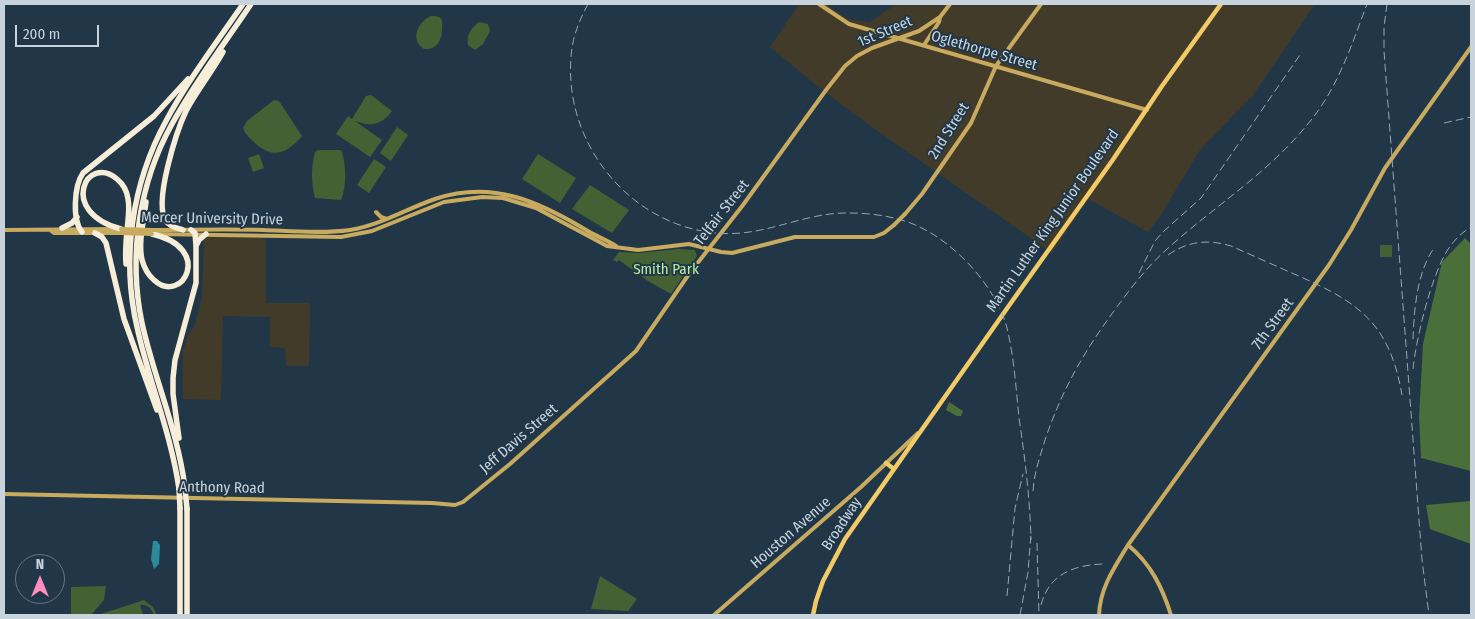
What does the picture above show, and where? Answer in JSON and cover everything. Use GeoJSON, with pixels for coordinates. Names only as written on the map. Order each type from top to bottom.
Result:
{"type":"FeatureCollection","features":[{"type":"Feature","properties":{"kind":"highway"},"geometry":{"type":"LineString","coordinates":[[182,488],[138,335],[130,282],[132,224],[145,169],[165,123],[244,4]]}},
{"type":"Feature","properties":{"kind":"highway"},"geometry":{"type":"LineString","coordinates":[[180,458],[173,427],[146,338],[139,305],[136,263],[137,239],[142,207],[159,149],[171,124],[252,4]]}},
{"type":"Feature","properties":{"kind":"highway"},"geometry":{"type":"LineString","coordinates":[[183,230],[170,226],[164,216],[164,193],[169,160],[186,112],[220,58],[232,33]]}},
{"type":"Feature","properties":{"kind":"highway"},"geometry":{"type":"LineString","coordinates":[[81,230],[76,217],[77,188],[83,173],[154,116],[206,59]]}},
{"type":"Feature","properties":{"kind":"highway"},"geometry":{"type":"LineString","coordinates":[[120,231],[99,220],[85,204],[82,194],[83,187],[88,179],[94,175],[105,174],[114,177],[122,185],[128,196],[126,265],[130,282]]}},
{"type":"Feature","properties":{"kind":"highway"},"geometry":{"type":"LineString","coordinates":[[149,179],[142,237],[142,261],[148,273],[158,283],[168,286],[178,284],[188,273],[187,258],[175,243],[152,232]]}},
{"type":"Feature","properties":{"kind":"highway"},"geometry":{"type":"LineString","coordinates":[[62,228],[72,223],[76,217]]}},
{"type":"Feature","properties":{"kind":"highway"},"geometry":{"type":"LineString","coordinates":[[95,232],[106,243],[124,320],[171,446]]}},
{"type":"Feature","properties":{"kind":"highway"},"geometry":{"type":"LineString","coordinates":[[182,615],[184,508],[173,378],[175,360],[196,283],[196,246],[193,232]]}},
{"type":"Feature","properties":{"kind":"highway"},"geometry":{"type":"LineString","coordinates":[[196,246],[199,240],[206,234]]}},
{"type":"Feature","properties":{"kind":"main road","name":"Martin Luther King Junior Boulevard"},"geometry":{"type":"LineString","coordinates":[[905,452],[1221,4]]}},
{"type":"Feature","properties":{"kind":"main road","name":"Broadway"},"geometry":{"type":"LineString","coordinates":[[813,615],[816,601],[845,539],[905,452]]}},
{"type":"Feature","properties":{"kind":"main road"},"geometry":{"type":"LineString","coordinates":[[886,463],[894,469]]}},
{"type":"Feature","properties":{"kind":"street","name":"Oglethorpe Street"},"geometry":{"type":"LineString","coordinates":[[819,4],[849,24],[1147,110]]}},
{"type":"Feature","properties":{"kind":"street","name":"1st Street"},"geometry":{"type":"LineString","coordinates":[[831,84],[852,60],[866,51],[918,31],[940,17],[950,4]]}},
{"type":"Feature","properties":{"kind":"street","name":"2nd Street"},"geometry":{"type":"LineString","coordinates":[[709,249],[732,253],[795,237],[865,238],[880,235],[894,225],[922,194],[971,123],[996,66],[1041,4]]}},
{"type":"Feature","properties":{"kind":"street"},"geometry":{"type":"LineString","coordinates":[[924,45],[939,22],[940,17]]}},
{"type":"Feature","properties":{"kind":"street"},"geometry":{"type":"LineString","coordinates":[[885,34],[887,38],[885,44]]}},
{"type":"Feature","properties":{"kind":"street","name":"7th Street"},"geometry":{"type":"LineString","coordinates":[[1099,615],[1100,599],[1104,586],[1128,546],[1329,265],[1386,168],[1471,47]]}},
{"type":"Feature","properties":{"kind":"street","name":"Telfair Street"},"geometry":{"type":"LineString","coordinates":[[608,376],[636,351],[689,274],[743,205],[831,84]]}},
{"type":"Feature","properties":{"kind":"street","name":"Mercer University Drive"},"geometry":{"type":"LineString","coordinates":[[50,230],[54,232],[81,230],[328,232],[373,225],[424,203],[446,196],[472,192],[499,193],[521,197],[546,207],[618,248]]}},
{"type":"Feature","properties":{"kind":"street","name":"Mercer University Drive"},"geometry":{"type":"LineString","coordinates":[[152,232],[183,230],[206,234],[341,237],[372,231],[444,202],[474,197],[519,202],[536,208],[607,246],[618,248]]}},
{"type":"Feature","properties":{"kind":"street"},"geometry":{"type":"LineString","coordinates":[[376,212],[387,219]]}},
{"type":"Feature","properties":{"kind":"street","name":"Mercer University Drive"},"geometry":{"type":"LineString","coordinates":[[4,230],[50,230],[62,228],[95,232],[120,231]]}},
{"type":"Feature","properties":{"kind":"street"},"geometry":{"type":"LineString","coordinates":[[618,248],[646,249],[688,244],[709,249]]}},
{"type":"Feature","properties":{"kind":"street","name":"Jeff Davis Street"},"geometry":{"type":"LineString","coordinates":[[439,503],[458,504],[462,502],[510,464],[608,376]]}},
{"type":"Feature","properties":{"kind":"street","name":"Houston Avenue"},"geometry":{"type":"LineString","coordinates":[[714,615],[822,522],[920,432]]}},
{"type":"Feature","properties":{"kind":"street"},"geometry":{"type":"LineString","coordinates":[[895,454],[905,452]]}},
{"type":"Feature","properties":{"kind":"street","name":"Anthony Road"},"geometry":{"type":"LineString","coordinates":[[4,494],[439,503]]}},
{"type":"Feature","properties":{"kind":"street"},"geometry":{"type":"LineString","coordinates":[[1128,546],[1143,559],[1154,574],[1162,588],[1171,615]]}},
{"type":"Feature","properties":{"kind":"shaded area"},"geometry":{"type":"Polygon","coordinates":[[[799,4],[826,4],[847,19],[870,22],[896,4],[1315,4],[1253,95],[1200,150],[1159,218],[1148,232],[1088,199],[1052,253],[879,132],[822,90],[770,47],[799,4]]]}},
{"type":"Feature","properties":{"kind":"shaded area"},"geometry":{"type":"Polygon","coordinates":[[[204,237],[260,238],[266,240],[266,303],[310,303],[309,366],[286,366],[285,348],[270,347],[270,317],[223,316],[221,400],[183,399],[183,350],[189,333],[194,327],[202,298],[204,237]]]}},
{"type":"Feature","properties":{"kind":"green space"},"geometry":{"type":"Polygon","coordinates":[[[431,16],[441,18],[441,35],[435,47],[424,49],[417,41],[417,31],[422,22],[431,16]]]}},
{"type":"Feature","properties":{"kind":"green space"},"geometry":{"type":"Polygon","coordinates":[[[479,22],[488,24],[490,31],[483,44],[475,50],[468,45],[468,35],[471,29],[479,22]]]}},
{"type":"Feature","properties":{"kind":"green space"},"geometry":{"type":"Polygon","coordinates":[[[371,95],[392,111],[380,122],[366,124],[355,121],[382,140],[370,157],[336,134],[348,116],[352,119],[366,96],[371,95]]]}},
{"type":"Feature","properties":{"kind":"green space"},"geometry":{"type":"Polygon","coordinates":[[[274,100],[279,101],[302,136],[291,147],[274,153],[255,143],[243,128],[247,121],[274,100]]]}},
{"type":"Feature","properties":{"kind":"green space"},"geometry":{"type":"Polygon","coordinates":[[[397,127],[408,135],[391,161],[380,153],[397,127]]]}},
{"type":"Feature","properties":{"kind":"green space"},"geometry":{"type":"Polygon","coordinates":[[[318,150],[340,150],[342,152],[345,176],[341,200],[315,198],[312,169],[315,152],[318,150]]]}},
{"type":"Feature","properties":{"kind":"green space"},"geometry":{"type":"Polygon","coordinates":[[[259,154],[264,168],[253,172],[248,158],[259,154]]]}},
{"type":"Feature","properties":{"kind":"green space"},"geometry":{"type":"Polygon","coordinates":[[[538,154],[576,178],[560,203],[522,179],[538,154]]]}},
{"type":"Feature","properties":{"kind":"green space"},"geometry":{"type":"Polygon","coordinates":[[[374,159],[386,167],[369,193],[357,185],[374,159]]]}},
{"type":"Feature","properties":{"kind":"green space"},"geometry":{"type":"Polygon","coordinates":[[[590,185],[629,210],[612,233],[572,209],[590,185]]]}},
{"type":"Feature","properties":{"kind":"green space"},"geometry":{"type":"Polygon","coordinates":[[[1465,238],[1471,244],[1471,471],[1421,458],[1419,417],[1423,344],[1442,262],[1465,238]]]}},
{"type":"Feature","properties":{"kind":"green space"},"geometry":{"type":"Polygon","coordinates":[[[1380,245],[1392,245],[1392,257],[1380,257],[1380,245]]]}},
{"type":"Feature","properties":{"kind":"green space","name":"Smith Park"},"geometry":{"type":"Polygon","coordinates":[[[678,249],[695,250],[697,256],[671,294],[648,281],[619,260],[617,262],[613,260],[619,252],[639,253],[678,249]]]}},
{"type":"Feature","properties":{"kind":"green space"},"geometry":{"type":"Polygon","coordinates":[[[949,402],[963,411],[961,416],[946,410],[949,402]]]}},
{"type":"Feature","properties":{"kind":"green space"},"geometry":{"type":"Polygon","coordinates":[[[1471,501],[1471,544],[1430,529],[1426,505],[1471,501]]]}},
{"type":"Feature","properties":{"kind":"green space"},"geometry":{"type":"Polygon","coordinates":[[[600,576],[637,599],[628,611],[591,609],[600,576]]]}},
{"type":"Feature","properties":{"kind":"green space"},"geometry":{"type":"Polygon","coordinates":[[[106,586],[104,600],[91,615],[71,615],[71,587],[106,586]]]}},
{"type":"Feature","properties":{"kind":"green space"},"geometry":{"type":"Polygon","coordinates":[[[144,600],[153,607],[157,615],[154,615],[149,607],[140,605],[143,615],[98,615],[144,600]]]}},
{"type":"Feature","properties":{"kind":"water"},"geometry":{"type":"Polygon","coordinates":[[[153,541],[157,541],[160,545],[159,564],[154,569],[151,559],[153,541]]]}},
{"type":"Feature","properties":{"kind":"railway"},"geometry":{"type":"LineString","coordinates":[[588,4],[574,36],[571,57],[572,89],[579,120],[591,149],[609,175],[630,197],[656,214],[685,227],[716,233],[734,234],[751,232],[816,216],[832,214],[865,214],[898,219],[928,231],[943,241],[971,266],[993,296],[1007,328],[1027,479],[1031,540]]}},
{"type":"Feature","properties":{"kind":"railway"},"geometry":{"type":"LineString","coordinates":[[1033,491],[1045,440],[1066,388],[1083,357],[1103,327],[1145,271],[1184,235],[1275,159],[1318,112],[1342,68],[1367,4]]}},
{"type":"Feature","properties":{"kind":"railway"},"geometry":{"type":"LineString","coordinates":[[1387,4],[1384,27],[1384,51],[1422,560],[1429,615]]}},
{"type":"Feature","properties":{"kind":"railway"},"geometry":{"type":"LineString","coordinates":[[1139,273],[1155,241],[1201,198],[1302,52]]}},
{"type":"Feature","properties":{"kind":"railway"},"geometry":{"type":"LineString","coordinates":[[1444,123],[1471,117]]}},
{"type":"Feature","properties":{"kind":"railway"},"geometry":{"type":"LineString","coordinates":[[1413,369],[1421,325],[1435,276],[1449,247],[1471,227]]}},
{"type":"Feature","properties":{"kind":"railway"},"geometry":{"type":"LineString","coordinates":[[1168,255],[1191,244],[1206,242],[1223,244],[1301,277],[1341,297],[1370,320],[1381,334],[1390,351],[1397,371],[1402,395]]}},
{"type":"Feature","properties":{"kind":"railway"},"geometry":{"type":"LineString","coordinates":[[1413,339],[1414,316],[1420,280],[1434,248]]}},
{"type":"Feature","properties":{"kind":"railway"},"geometry":{"type":"LineString","coordinates":[[1007,596],[1015,508],[1023,474]]}},
{"type":"Feature","properties":{"kind":"railway"},"geometry":{"type":"LineString","coordinates":[[1020,615],[1028,572],[1031,534]]}},
{"type":"Feature","properties":{"kind":"railway"},"geometry":{"type":"LineString","coordinates":[[1037,543],[1039,615]]}},
{"type":"Feature","properties":{"kind":"railway"},"geometry":{"type":"LineString","coordinates":[[1041,605],[1050,586],[1064,573],[1082,566],[1103,564]]}}]}
